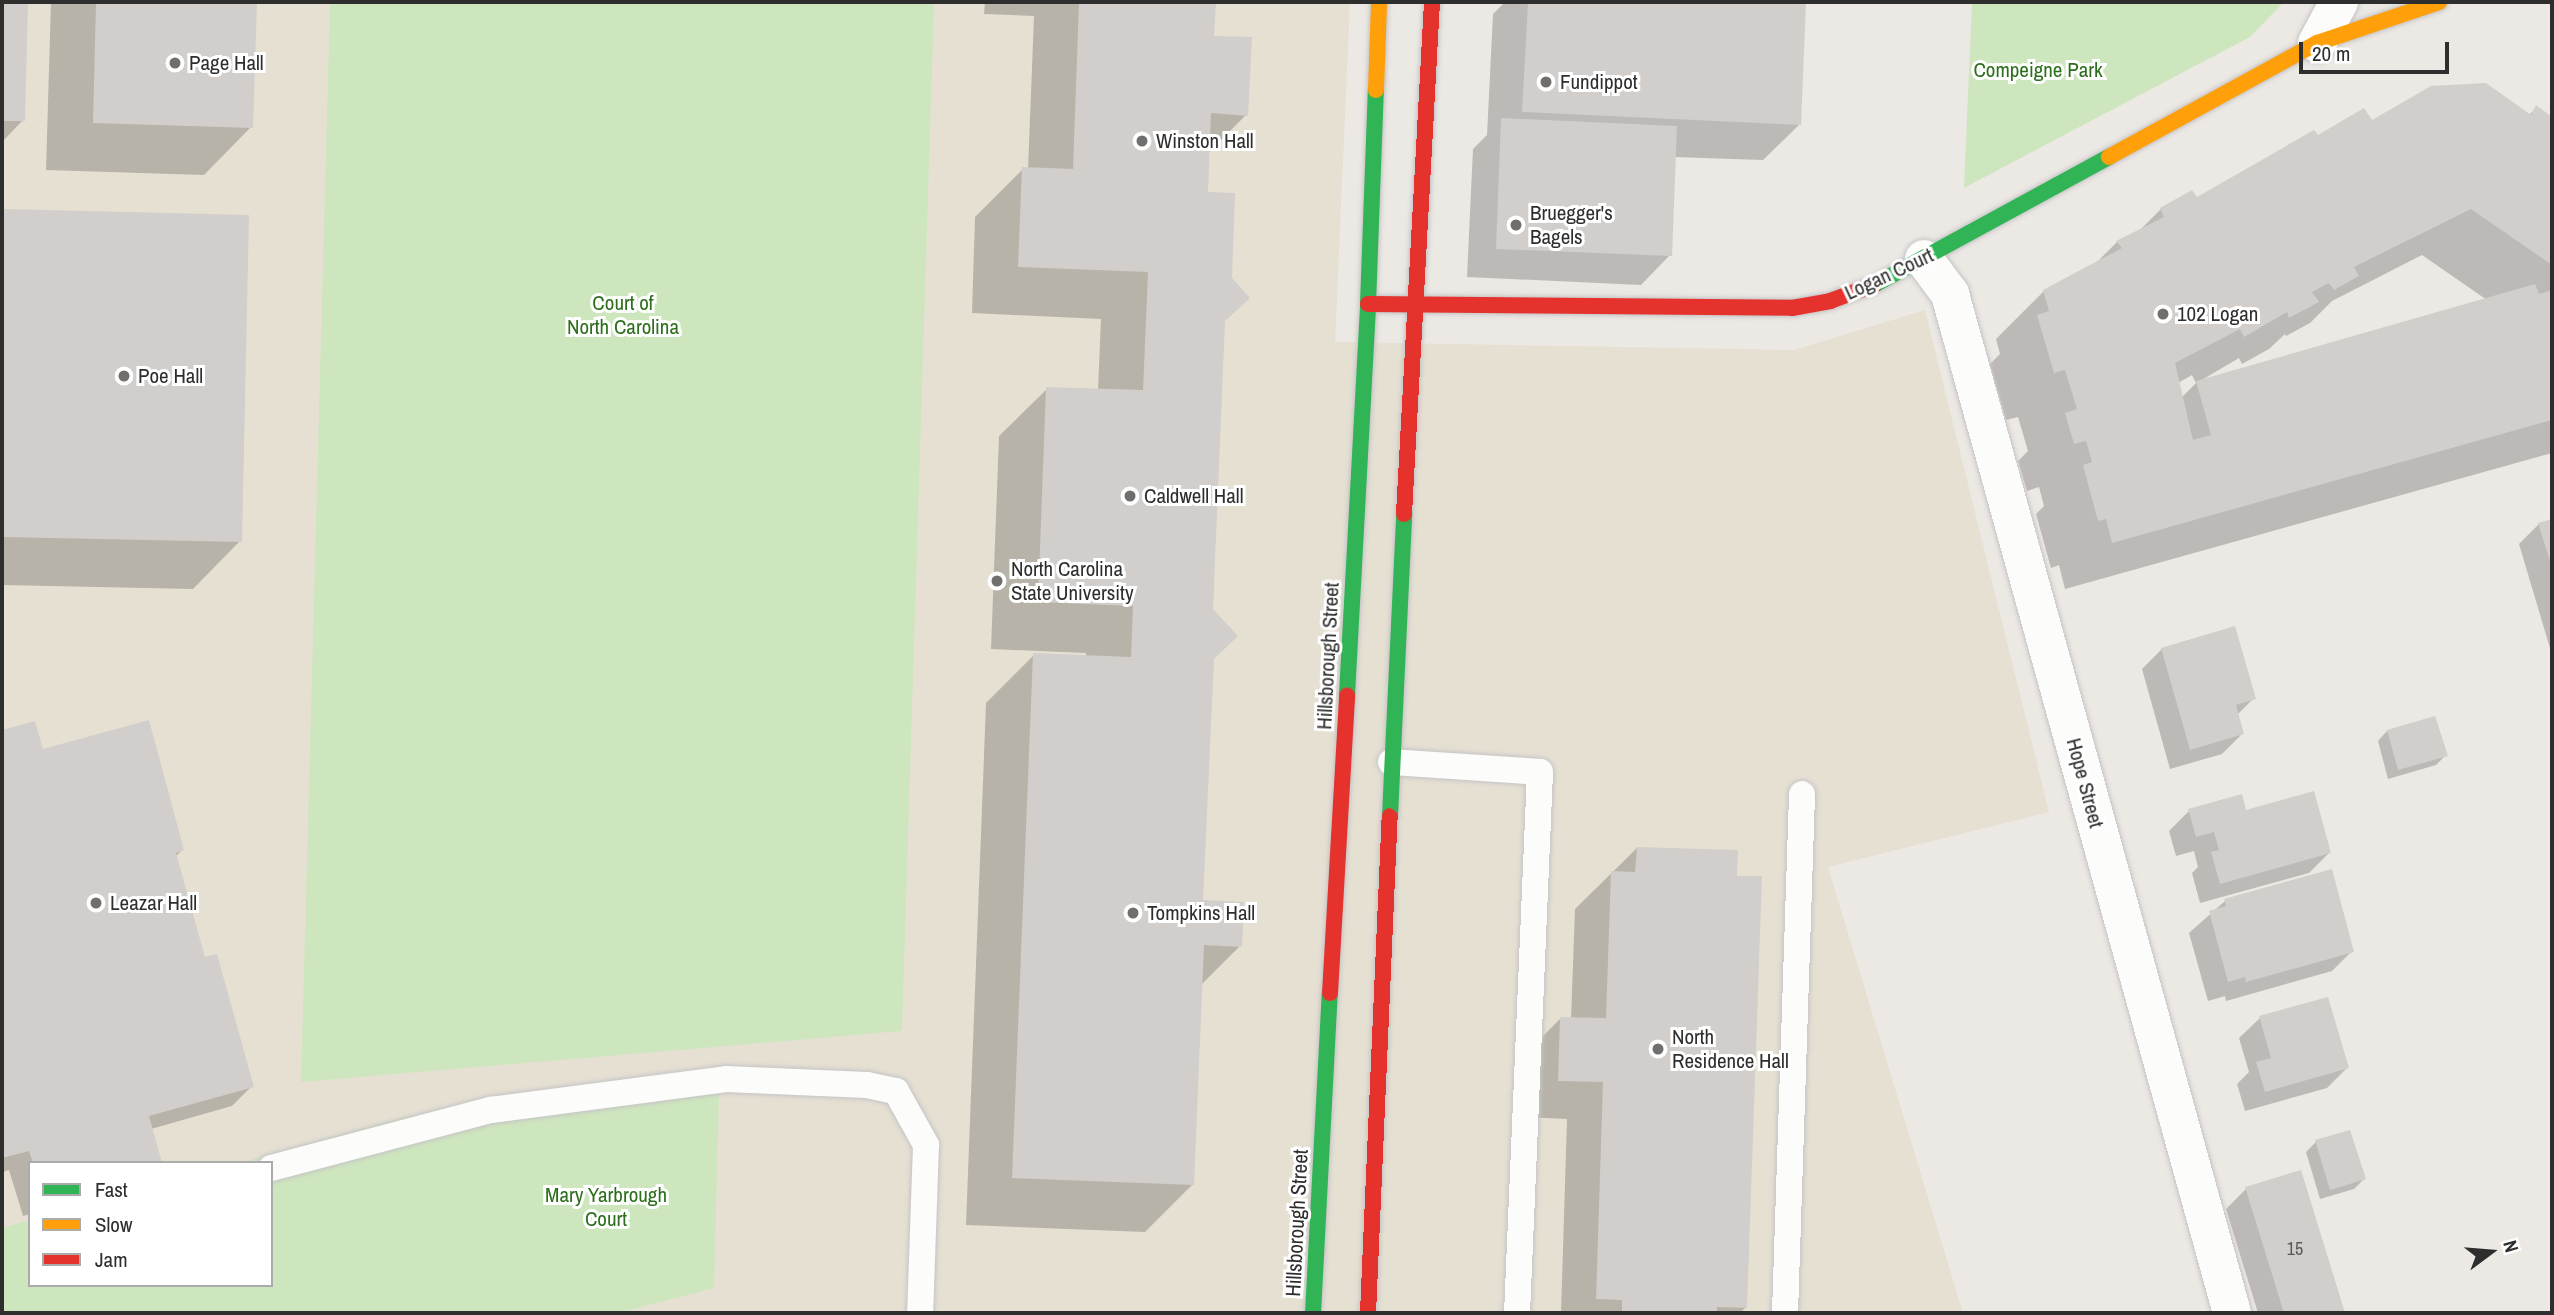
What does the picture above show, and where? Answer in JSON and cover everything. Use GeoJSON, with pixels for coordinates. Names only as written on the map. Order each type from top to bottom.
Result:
{"type":"FeatureCollection","features":[{"type":"Feature","properties":{"kind":"main road","name":"Hillsborough Street"},"geometry":{"type":"LineString","coordinates":[[1313,1313],[1368,304],[1379,2]]}},
{"type":"Feature","properties":{"kind":"main road"},"geometry":{"type":"LineString","coordinates":[[1368,1313],[1391,762],[1432,2]]}},
{"type":"Feature","properties":{"kind":"main road","name":"Logan Court"},"geometry":{"type":"LineString","coordinates":[[1368,304],[1792,308],[1830,301],[1866,289],[1924,259],[2317,43],[2439,2]]}},
{"type":"Feature","properties":{"kind":"street"},"geometry":{"type":"LineString","coordinates":[[2317,43],[2339,2]]}},
{"type":"Feature","properties":{"kind":"street","name":"Hope Street"},"geometry":{"type":"LineString","coordinates":[[1924,259],[1950,294],[2232,1313]]}},
{"type":"Feature","properties":{"kind":"lane"},"geometry":{"type":"LineString","coordinates":[[1391,762],[1540,772],[1517,1313]]}},
{"type":"Feature","properties":{"kind":"lane"},"geometry":{"type":"LineString","coordinates":[[1785,1313],[1802,794]]}},
{"type":"Feature","properties":{"kind":"lane"},"geometry":{"type":"LineString","coordinates":[[273,1167],[491,1111],[713,1081],[877,1087],[896,1091],[926,1145],[920,1313]]}},
{"type":"Feature","properties":{"kind":"shaded area","name":"North Carolina State University"},"geometry":{"type":"Polygon","coordinates":[[[2,2],[1350,2],[1335,342],[1794,350],[1925,310],[2049,812],[1828,867],[1963,1313],[2,1313],[2,2]]]}},
{"type":"Feature","properties":{"kind":"green space","name":"Court of North Carolina"},"geometry":{"type":"Polygon","coordinates":[[[330,2],[934,2],[902,1031],[301,1082],[330,2]]]}},
{"type":"Feature","properties":{"kind":"green space","name":"Compeigne Park"},"geometry":{"type":"Polygon","coordinates":[[[1972,2],[2284,2],[2250,37],[1964,188],[1972,2]]]}},
{"type":"Feature","properties":{"kind":"green space","name":"Mary Yarbrough Court"},"geometry":{"type":"Polygon","coordinates":[[[719,1093],[714,1288],[618,1313],[2,1313],[2,1228],[28,1221],[28,1287],[273,1287],[273,1161],[246,1161],[404,1117],[719,1093]]]}},
{"type":"Feature","properties":{"kind":"building"},"geometry":{"type":"Polygon","coordinates":[[[2,2],[28,2],[25,121],[2,121],[2,2]]]}},
{"type":"Feature","properties":{"kind":"building","name":"Page Hall"},"geometry":{"type":"Polygon","coordinates":[[[96,2],[257,2],[253,128],[93,123],[96,2]]]}},
{"type":"Feature","properties":{"kind":"building"},"geometry":{"type":"Polygon","coordinates":[[[1079,2],[1216,2],[1214,36],[1252,37],[1248,116],[1211,113],[1208,192],[1235,193],[1232,278],[1250,298],[1225,321],[1213,609],[1238,636],[1214,659],[1203,900],[1244,902],[1242,947],[1204,945],[1194,1185],[1012,1178],[1033,653],[1131,657],[1133,606],[1038,602],[1046,387],[1143,390],[1148,272],[1018,267],[1022,167],[1073,169],[1079,2]]]}},
{"type":"Feature","properties":{"kind":"building"},"geometry":{"type":"Polygon","coordinates":[[[1528,2],[1806,2],[1801,125],[1522,112],[1528,2]]]}},
{"type":"Feature","properties":{"kind":"building","name":"102 Logan"},"geometry":{"type":"Polygon","coordinates":[[[2486,83],[2531,115],[2536,105],[2552,117],[2552,265],[2471,209],[2354,267],[2359,276],[2334,290],[2329,283],[2312,292],[2319,302],[2289,318],[2287,312],[2244,337],[2240,329],[2175,363],[2193,440],[2211,435],[2196,381],[2535,284],[2539,294],[2552,290],[2552,420],[2112,543],[2106,519],[2098,521],[2083,465],[2092,462],[2086,441],[2074,444],[2065,413],[2077,409],[2065,370],[2054,373],[2037,315],[2049,311],[2043,290],[2122,248],[2116,241],[2164,217],[2160,208],[2192,190],[2197,197],[2314,130],[2318,135],[2364,108],[2372,120],[2431,86],[2486,83]]]}},
{"type":"Feature","properties":{"kind":"building"},"geometry":{"type":"Polygon","coordinates":[[[1501,118],[1677,126],[1672,256],[1496,249],[1501,118]]]}},
{"type":"Feature","properties":{"kind":"building","name":"Poe Hall"},"geometry":{"type":"Polygon","coordinates":[[[2,209],[249,215],[242,542],[2,537],[2,209]]]}},
{"type":"Feature","properties":{"kind":"building"},"geometry":{"type":"Polygon","coordinates":[[[2552,519],[2552,567],[2538,523],[2552,519]]]}},
{"type":"Feature","properties":{"kind":"building"},"geometry":{"type":"Polygon","coordinates":[[[2235,626],[2256,699],[2236,705],[2244,734],[2190,750],[2161,648],[2235,626]]]}},
{"type":"Feature","properties":{"kind":"building"},"geometry":{"type":"Polygon","coordinates":[[[2435,716],[2448,756],[2398,770],[2387,730],[2435,716]]]}},
{"type":"Feature","properties":{"kind":"building","name":"Leazar Hall"},"geometry":{"type":"Polygon","coordinates":[[[149,720],[184,850],[176,853],[205,957],[217,954],[254,1087],[149,1116],[161,1161],[32,1161],[29,1151],[2,1158],[2,730],[35,721],[43,749],[149,720]]]}},
{"type":"Feature","properties":{"kind":"building"},"geometry":{"type":"Polygon","coordinates":[[[2314,791],[2331,853],[2220,884],[2211,852],[2219,850],[2214,832],[2196,837],[2188,809],[2242,794],[2246,810],[2314,791]]]}},
{"type":"Feature","properties":{"kind":"building","name":"North Residence Hall"},"geometry":{"type":"Polygon","coordinates":[[[1637,847],[1738,850],[1737,876],[1762,876],[1747,1308],[1717,1307],[1717,1313],[1622,1313],[1622,1300],[1596,1299],[1603,1082],[1558,1081],[1560,1017],[1606,1018],[1611,871],[1635,872],[1637,847]]]}},
{"type":"Feature","properties":{"kind":"building"},"geometry":{"type":"Polygon","coordinates":[[[2332,869],[2354,952],[2246,982],[2245,977],[2228,982],[2209,911],[2226,906],[2224,899],[2332,869]]]}},
{"type":"Feature","properties":{"kind":"building"},"geometry":{"type":"Polygon","coordinates":[[[2328,997],[2349,1068],[2265,1092],[2256,1062],[2271,1058],[2259,1016],[2328,997]]]}},
{"type":"Feature","properties":{"kind":"building"},"geometry":{"type":"Polygon","coordinates":[[[2350,1130],[2366,1179],[2330,1190],[2315,1140],[2350,1130]]]}},
{"type":"Feature","properties":{"kind":"building"},"geometry":{"type":"Polygon","coordinates":[[[2301,1170],[2345,1313],[2284,1313],[2245,1187],[2301,1170]]]}},
{"type":"Feature","properties":{"kind":"traffic: fast"},"geometry":{"type":"LineString","coordinates":[[1347,695],[1368,304],[1376,90]]}},
{"type":"Feature","properties":{"kind":"traffic: fast"},"geometry":{"type":"LineString","coordinates":[[1874,285],[2109,157]]}},
{"type":"Feature","properties":{"kind":"traffic: fast"},"geometry":{"type":"LineString","coordinates":[[1390,816],[1404,514]]}},
{"type":"Feature","properties":{"kind":"traffic: fast"},"geometry":{"type":"LineString","coordinates":[[1313,1313],[1330,993]]}},
{"type":"Feature","properties":{"kind":"traffic: slow"},"geometry":{"type":"LineString","coordinates":[[1376,90],[1379,2]]}},
{"type":"Feature","properties":{"kind":"traffic: slow"},"geometry":{"type":"LineString","coordinates":[[2109,157],[2317,43],[2439,2]]}},
{"type":"Feature","properties":{"kind":"traffic: jam"},"geometry":{"type":"LineString","coordinates":[[1404,514],[1432,2]]}},
{"type":"Feature","properties":{"kind":"traffic: jam"},"geometry":{"type":"LineString","coordinates":[[1368,304],[1792,308],[1830,301],[1874,285]]}},
{"type":"Feature","properties":{"kind":"traffic: jam"},"geometry":{"type":"LineString","coordinates":[[1330,993],[1347,695]]}},
{"type":"Feature","properties":{"kind":"traffic: jam"},"geometry":{"type":"LineString","coordinates":[[1368,1313],[1390,816]]}},
{"type":"Feature","properties":{"kind":"place","name":"Page Hall"},"geometry":{"type":"Point","coordinates":[175,63]}},
{"type":"Feature","properties":{"kind":"place","name":"Fundippot"},"geometry":{"type":"Point","coordinates":[1546,82]}},
{"type":"Feature","properties":{"kind":"place","name":"Winston Hall"},"geometry":{"type":"Point","coordinates":[1142,141]}},
{"type":"Feature","properties":{"kind":"place","name":"Bruegger's Bagels"},"geometry":{"type":"Point","coordinates":[1516,225]}},
{"type":"Feature","properties":{"kind":"place","name":"102 Logan"},"geometry":{"type":"Point","coordinates":[2163,314]}},
{"type":"Feature","properties":{"kind":"place","name":"Poe Hall"},"geometry":{"type":"Point","coordinates":[124,376]}},
{"type":"Feature","properties":{"kind":"place","name":"Caldwell Hall"},"geometry":{"type":"Point","coordinates":[1130,496]}},
{"type":"Feature","properties":{"kind":"place","name":"North Carolina State University"},"geometry":{"type":"Point","coordinates":[997,581]}},
{"type":"Feature","properties":{"kind":"place","name":"Leazar Hall"},"geometry":{"type":"Point","coordinates":[96,903]}},
{"type":"Feature","properties":{"kind":"place","name":"Tompkins Hall"},"geometry":{"type":"Point","coordinates":[1133,913]}},
{"type":"Feature","properties":{"kind":"place","name":"North Residence Hall"},"geometry":{"type":"Point","coordinates":[1658,1049]}}]}
